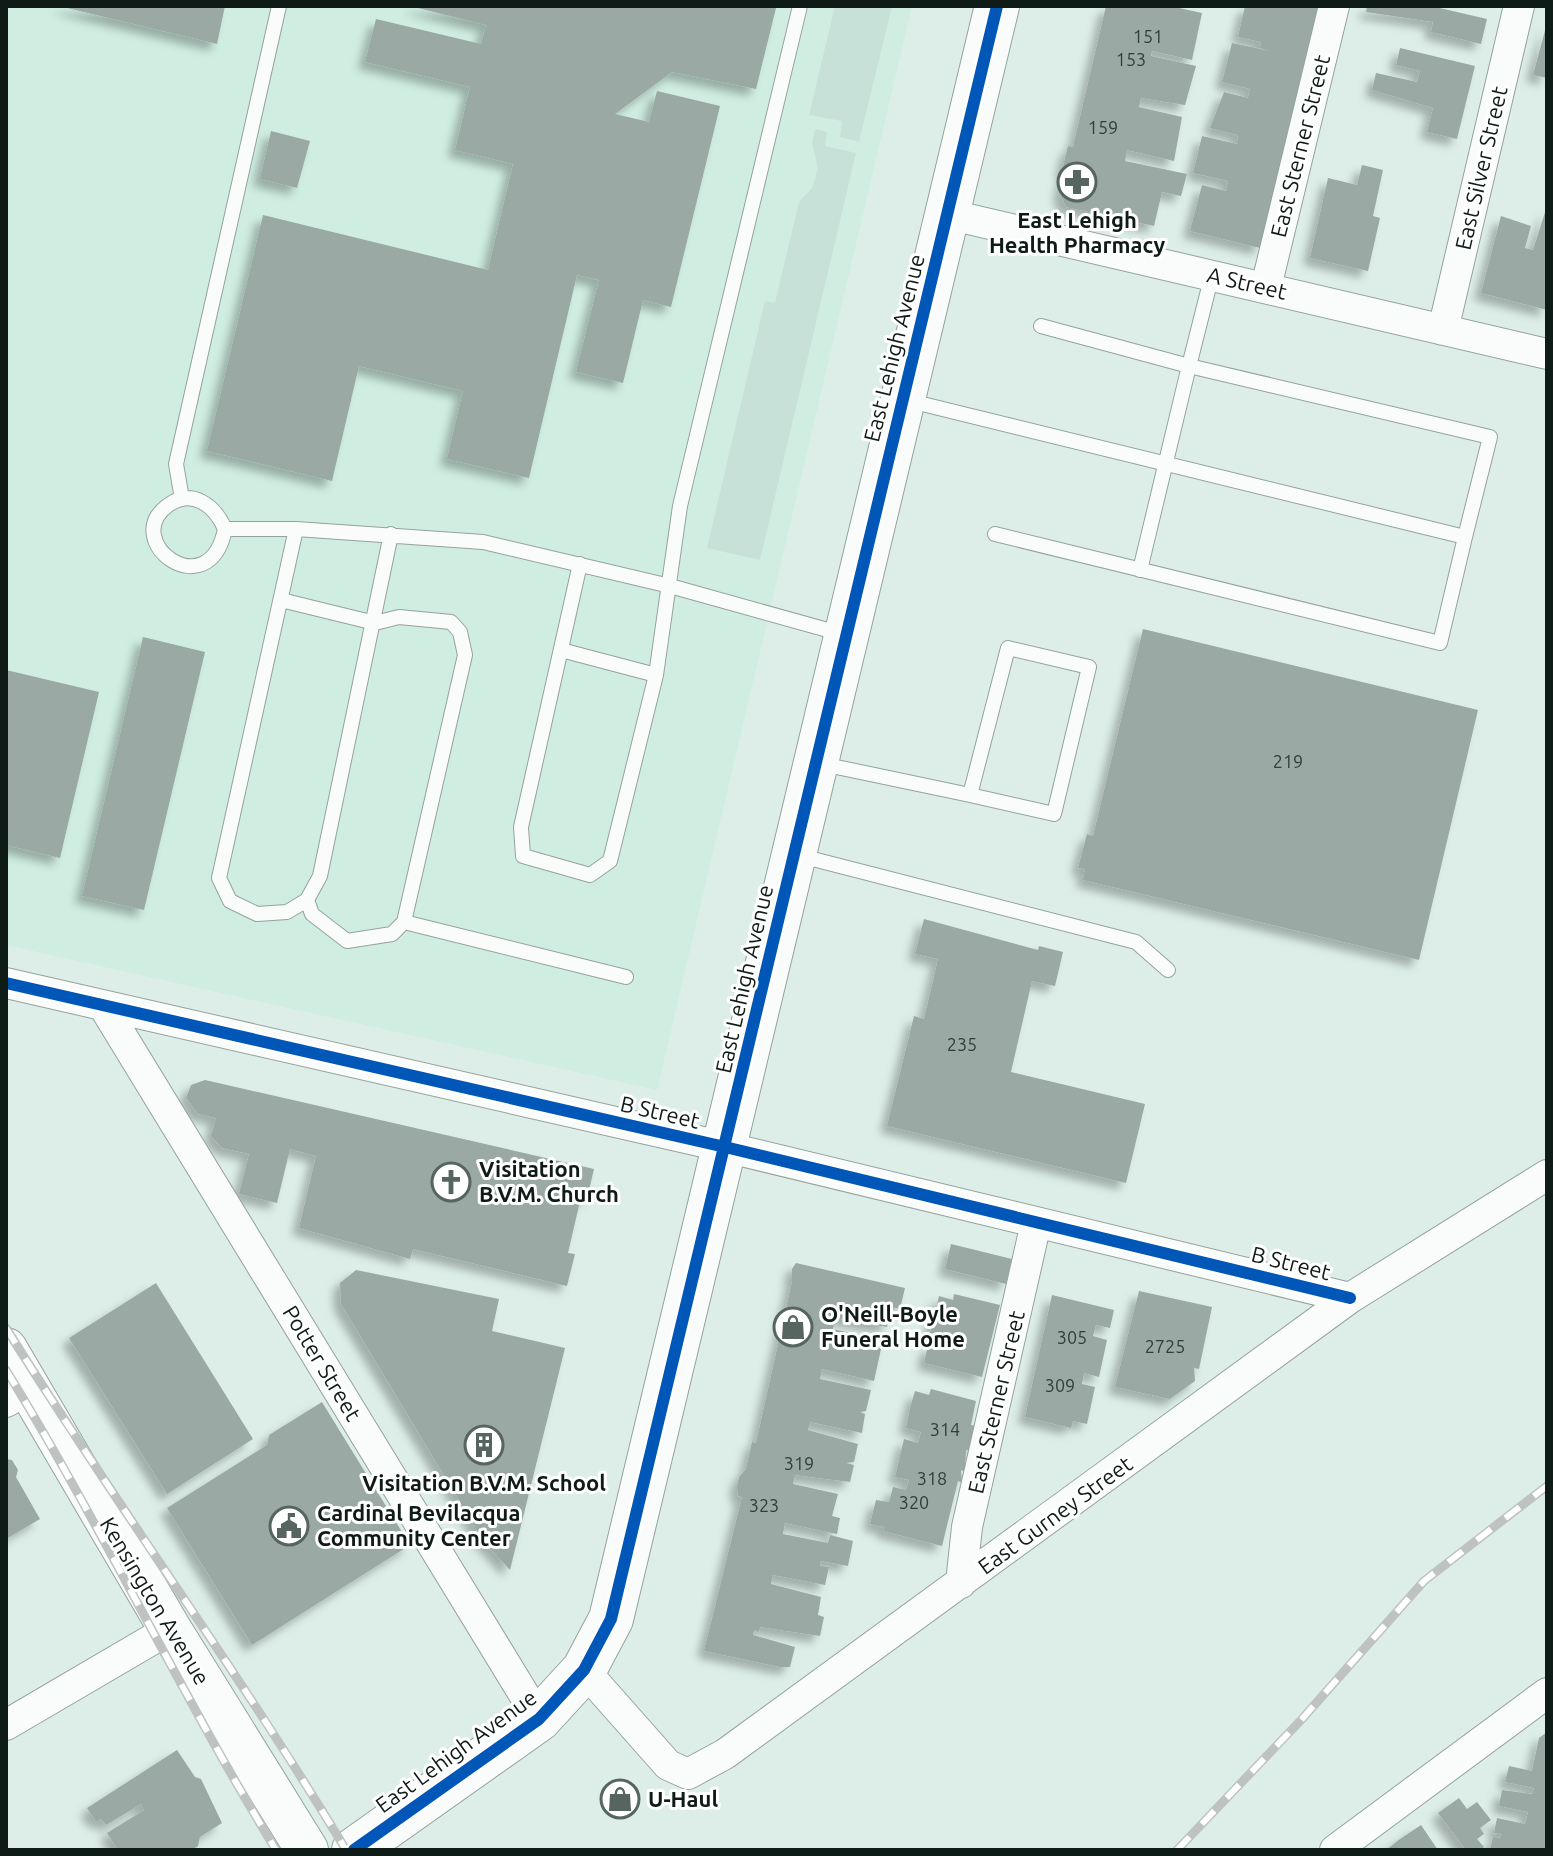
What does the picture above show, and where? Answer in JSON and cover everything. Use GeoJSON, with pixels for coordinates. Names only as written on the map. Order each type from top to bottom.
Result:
{"type":"FeatureCollection","features":[{"type":"Feature","properties":{"kind":"main road","name":"East Lehigh Avenue"},"geometry":{"type":"LineString","coordinates":[[354,1850],[539,1719],[584,1670],[611,1619],[997,6]]}},
{"type":"Feature","properties":{"kind":"street","name":"East Sterner Street"},"geometry":{"type":"LineString","coordinates":[[1266,287],[1334,6]]}},
{"type":"Feature","properties":{"kind":"street","name":"East Silver Street"},"geometry":{"type":"LineString","coordinates":[[1443,330],[1519,6]]}},
{"type":"Feature","properties":{"kind":"street","name":"A Street"},"geometry":{"type":"LineString","coordinates":[[947,214],[1547,354]]}},
{"type":"Feature","properties":{"kind":"street","name":"B Street"},"geometry":{"type":"LineString","coordinates":[[6,983],[725,1147],[1350,1298]]}},
{"type":"Feature","properties":{"kind":"street","name":"Potter Street"},"geometry":{"type":"LineString","coordinates":[[104,1007],[539,1719]]}},
{"type":"Feature","properties":{"kind":"street","name":"East Gurney Street"},"geometry":{"type":"LineString","coordinates":[[584,1670],[668,1765],[688,1774],[725,1754],[1350,1298],[1547,1175]]}},
{"type":"Feature","properties":{"kind":"street","name":"East Sterner Street"},"geometry":{"type":"LineString","coordinates":[[961,1583],[967,1527],[1036,1223]]}},
{"type":"Feature","properties":{"kind":"street","name":"Kensington Avenue"},"geometry":{"type":"LineString","coordinates":[[6,1349],[18,1395],[170,1629],[307,1850]]}},
{"type":"Feature","properties":{"kind":"street"},"geometry":{"type":"LineString","coordinates":[[6,1725],[170,1629]]}},
{"type":"Feature","properties":{"kind":"street"},"geometry":{"type":"LineString","coordinates":[[1335,1850],[1547,1693]]}},
{"type":"Feature","properties":{"kind":"lane"},"geometry":{"type":"LineString","coordinates":[[182,499],[176,464],[279,6]]}},
{"type":"Feature","properties":{"kind":"lane"},"geometry":{"type":"LineString","coordinates":[[580,564],[521,827],[523,856],[590,875],[610,861],[656,675],[680,506],[800,6]]}},
{"type":"Feature","properties":{"kind":"lane"},"geometry":{"type":"LineString","coordinates":[[1140,570],[1212,275]]}},
{"type":"Feature","properties":{"kind":"lane"},"geometry":{"type":"LineString","coordinates":[[995,534],[1440,643],[1490,437],[1189,366],[1041,326]]}},
{"type":"Feature","properties":{"kind":"lane"},"geometry":{"type":"LineString","coordinates":[[901,399],[1465,537]]}},
{"type":"Feature","properties":{"kind":"lane"},"geometry":{"type":"LineString","coordinates":[[182,499],[196,499],[212,507],[225,529],[222,544],[203,564],[183,567],[166,560],[157,549],[155,529],[166,506],[182,499]]}},
{"type":"Feature","properties":{"kind":"lane"},"geometry":{"type":"LineString","coordinates":[[225,529],[296,529],[483,542],[670,586],[847,635]]}},
{"type":"Feature","properties":{"kind":"lane"},"geometry":{"type":"LineString","coordinates":[[296,529],[219,878],[230,901],[257,914],[287,912],[307,900],[320,876],[375,623],[391,534]]}},
{"type":"Feature","properties":{"kind":"lane"},"geometry":{"type":"LineString","coordinates":[[281,600],[375,623],[399,617],[451,622],[460,632],[465,655],[404,922],[392,934],[347,941],[312,914],[307,900]]}},
{"type":"Feature","properties":{"kind":"lane"},"geometry":{"type":"LineString","coordinates":[[817,763],[1054,814],[1089,667],[1008,648],[970,795]]}},
{"type":"Feature","properties":{"kind":"lane"},"geometry":{"type":"LineString","coordinates":[[561,650],[656,675]]}},
{"type":"Feature","properties":{"kind":"lane"},"geometry":{"type":"LineString","coordinates":[[794,854],[1136,942],[1168,970]]}},
{"type":"Feature","properties":{"kind":"lane"},"geometry":{"type":"LineString","coordinates":[[404,922],[626,977]]}},
{"type":"Feature","properties":{"kind":"shaded area"},"geometry":{"type":"Polygon","coordinates":[[[6,6],[912,6],[657,1090],[6,945],[6,6]]]}},
{"type":"Feature","properties":{"kind":"shaded area"},"geometry":{"type":"Polygon","coordinates":[[[835,6],[892,6],[859,142],[840,137],[842,121],[809,115],[835,6]]]}},
{"type":"Feature","properties":{"kind":"shaded area"},"geometry":{"type":"Polygon","coordinates":[[[815,129],[827,132],[825,146],[856,153],[760,560],[707,548],[765,301],[775,303],[799,202],[812,188],[818,168],[812,143],[815,129]]]}},
{"type":"Feature","properties":{"kind":"building"},"geometry":{"type":"Polygon","coordinates":[[[59,6],[225,6],[217,44],[59,6]]]}},
{"type":"Feature","properties":{"kind":"building"},"geometry":{"type":"Polygon","coordinates":[[[410,6],[776,8],[756,89],[672,72],[615,114],[649,122],[657,91],[720,106],[671,307],[643,300],[623,383],[576,372],[599,280],[577,275],[529,478],[447,459],[463,391],[359,366],[332,481],[207,451],[263,215],[488,270],[513,164],[455,150],[470,87],[365,62],[376,19],[481,44],[486,25],[410,6]]]}},
{"type":"Feature","properties":{"kind":"building"},"geometry":{"type":"Polygon","coordinates":[[[1106,6],[1170,6],[1202,13],[1192,60],[1152,51],[1151,56],[1196,66],[1185,105],[1141,98],[1139,107],[1182,117],[1174,161],[1127,150],[1125,161],[1187,174],[1181,196],[1162,192],[1154,226],[1066,207],[1060,194],[1068,146],[1073,147],[1106,6]]]}},
{"type":"Feature","properties":{"kind":"building"},"geometry":{"type":"Polygon","coordinates":[[[1245,6],[1318,6],[1283,151],[1288,152],[1260,248],[1190,231],[1202,185],[1226,191],[1228,181],[1193,173],[1202,136],[1237,144],[1238,135],[1210,128],[1224,92],[1248,98],[1250,89],[1222,82],[1232,43],[1270,51],[1260,48],[1261,42],[1238,37],[1245,6]]]}},
{"type":"Feature","properties":{"kind":"building"},"geometry":{"type":"Polygon","coordinates":[[[1367,6],[1431,6],[1487,19],[1481,44],[1431,32],[1433,22],[1366,12],[1367,6]]]}},
{"type":"Feature","properties":{"kind":"building"},"geometry":{"type":"Polygon","coordinates":[[[1547,23],[1547,78],[1533,75],[1547,23]]]}},
{"type":"Feature","properties":{"kind":"building"},"geometry":{"type":"Polygon","coordinates":[[[1400,48],[1475,66],[1457,139],[1427,132],[1433,108],[1372,90],[1376,73],[1417,82],[1420,71],[1396,65],[1400,48]]]}},
{"type":"Feature","properties":{"kind":"building"},"geometry":{"type":"Polygon","coordinates":[[[271,131],[310,141],[297,188],[260,179],[271,131]]]}},
{"type":"Feature","properties":{"kind":"building"},"geometry":{"type":"Polygon","coordinates":[[[1362,165],[1383,170],[1373,216],[1380,218],[1368,271],[1310,258],[1328,178],[1357,185],[1362,165]]]}},
{"type":"Feature","properties":{"kind":"building"},"geometry":{"type":"Polygon","coordinates":[[[1547,206],[1547,310],[1481,293],[1501,216],[1531,226],[1525,248],[1533,250],[1547,206]]]}},
{"type":"Feature","properties":{"kind":"building"},"geometry":{"type":"Polygon","coordinates":[[[1143,629],[1478,710],[1419,960],[1083,880],[1085,869],[1078,868],[1087,834],[1093,836],[1143,629]]]}},
{"type":"Feature","properties":{"kind":"building"},"geometry":{"type":"Polygon","coordinates":[[[143,637],[205,652],[144,910],[82,896],[143,637]]]}},
{"type":"Feature","properties":{"kind":"building"},"geometry":{"type":"Polygon","coordinates":[[[6,670],[99,692],[60,858],[6,845],[6,670]]]}},
{"type":"Feature","properties":{"kind":"building"},"geometry":{"type":"Polygon","coordinates":[[[924,919],[1038,950],[1039,946],[1063,952],[1055,986],[1032,981],[1011,1072],[1145,1104],[1126,1183],[887,1126],[914,1016],[924,1019],[938,959],[915,954],[924,919]]]}},
{"type":"Feature","properties":{"kind":"building","name":"Visitation B.V.M. Church"},"geometry":{"type":"Polygon","coordinates":[[[205,1080],[594,1169],[587,1199],[581,1197],[568,1253],[575,1254],[567,1286],[413,1249],[410,1259],[299,1228],[316,1156],[290,1149],[277,1203],[239,1194],[249,1154],[222,1148],[211,1136],[216,1118],[198,1114],[186,1098],[191,1085],[205,1080]]]}},
{"type":"Feature","properties":{"kind":"building"},"geometry":{"type":"Polygon","coordinates":[[[951,1244],[1012,1259],[1006,1284],[945,1269],[951,1244]]]}},
{"type":"Feature","properties":{"kind":"building"},"geometry":{"type":"Polygon","coordinates":[[[796,1263],[905,1288],[900,1309],[891,1307],[887,1327],[835,1318],[833,1329],[883,1340],[874,1381],[822,1369],[820,1379],[871,1390],[866,1411],[860,1412],[865,1414],[862,1433],[810,1422],[808,1430],[858,1444],[854,1462],[846,1463],[854,1465],[850,1482],[795,1475],[793,1484],[838,1494],[832,1516],[840,1518],[837,1534],[785,1523],[783,1534],[828,1543],[830,1535],[853,1541],[848,1566],[821,1561],[820,1566],[829,1567],[825,1585],[773,1575],[771,1584],[821,1597],[818,1615],[824,1617],[820,1636],[760,1627],[759,1632],[754,1630],[753,1635],[795,1647],[790,1667],[780,1667],[704,1651],[742,1497],[738,1496],[739,1477],[746,1469],[752,1442],[756,1443],[792,1282],[792,1269],[796,1263]]]}},
{"type":"Feature","properties":{"kind":"building","name":"Visitation B.V.M. School"},"geometry":{"type":"Polygon","coordinates":[[[356,1270],[499,1299],[492,1331],[565,1348],[510,1570],[484,1542],[341,1304],[340,1283],[356,1270]]]}},
{"type":"Feature","properties":{"kind":"building"},"geometry":{"type":"Polygon","coordinates":[[[156,1283],[253,1439],[167,1494],[69,1338],[156,1283]]]}},
{"type":"Feature","properties":{"kind":"building"},"geometry":{"type":"Polygon","coordinates":[[[1139,1291],[1212,1307],[1199,1369],[1194,1368],[1195,1381],[1170,1399],[1115,1387],[1139,1291]]]}},
{"type":"Feature","properties":{"kind":"building"},"geometry":{"type":"Polygon","coordinates":[[[954,1294],[1000,1305],[982,1377],[924,1363],[928,1345],[941,1348],[944,1337],[930,1333],[939,1296],[953,1300],[954,1294]]]}},
{"type":"Feature","properties":{"kind":"building"},"geometry":{"type":"Polygon","coordinates":[[[1052,1295],[1114,1310],[1110,1328],[1096,1325],[1093,1336],[1107,1340],[1099,1377],[1084,1373],[1082,1384],[1095,1387],[1087,1424],[1073,1421],[1071,1428],[1025,1417],[1052,1295]]]}},
{"type":"Feature","properties":{"kind":"building"},"geometry":{"type":"Polygon","coordinates":[[[931,1389],[976,1401],[971,1425],[977,1426],[971,1451],[966,1450],[965,1472],[961,1470],[962,1483],[958,1481],[942,1546],[883,1531],[884,1527],[870,1524],[876,1500],[889,1502],[893,1487],[906,1490],[909,1480],[895,1477],[904,1439],[918,1443],[921,1432],[906,1428],[910,1408],[915,1391],[929,1395],[931,1389]]]}},
{"type":"Feature","properties":{"kind":"building","name":"Cardinal Bevilacqua Community Center"},"geometry":{"type":"Polygon","coordinates":[[[322,1402],[410,1545],[252,1645],[167,1508],[267,1445],[269,1435],[322,1402]]]}},
{"type":"Feature","properties":{"kind":"building"},"geometry":{"type":"Polygon","coordinates":[[[6,1459],[12,1460],[18,1470],[16,1477],[40,1519],[6,1539],[6,1459]]]}},
{"type":"Feature","properties":{"kind":"building"},"geometry":{"type":"Polygon","coordinates":[[[1547,1732],[1547,1850],[1490,1850],[1493,1837],[1500,1838],[1501,1834],[1494,1833],[1497,1818],[1525,1824],[1528,1812],[1499,1806],[1502,1790],[1532,1794],[1534,1788],[1505,1782],[1509,1766],[1532,1771],[1539,1738],[1547,1732]]]}},
{"type":"Feature","properties":{"kind":"building"},"geometry":{"type":"Polygon","coordinates":[[[177,1750],[195,1777],[201,1779],[222,1823],[200,1837],[198,1846],[192,1850],[118,1850],[107,1833],[144,1810],[141,1804],[106,1825],[101,1819],[96,1822],[87,1808],[177,1750]]]}},
{"type":"Feature","properties":{"kind":"building"},"geometry":{"type":"Polygon","coordinates":[[[1459,1798],[1467,1809],[1477,1802],[1491,1820],[1480,1828],[1484,1834],[1477,1839],[1484,1847],[1480,1850],[1466,1850],[1438,1813],[1459,1798]]]}},
{"type":"Feature","properties":{"kind":"building"},"geometry":{"type":"Polygon","coordinates":[[[1421,1825],[1438,1850],[1386,1850],[1400,1839],[1421,1825]]]}},
{"type":"Feature","properties":{"kind":"railway"},"geometry":{"type":"LineString","coordinates":[[6,1328],[263,1718],[346,1850]]}},
{"type":"Feature","properties":{"kind":"railway"},"geometry":{"type":"LineString","coordinates":[[6,1370],[276,1850]]}},
{"type":"Feature","properties":{"kind":"railway"},"geometry":{"type":"LineString","coordinates":[[1177,1850],[1302,1719],[1424,1581],[1547,1486]]}},
{"type":"Feature","properties":{"kind":"cycle path"},"geometry":{"type":"LineString","coordinates":[[354,1850],[539,1719],[584,1670],[611,1619],[997,6]]}},
{"type":"Feature","properties":{"kind":"cycle path"},"geometry":{"type":"LineString","coordinates":[[6,983],[725,1147],[1350,1298]]}},
{"type":"Feature","properties":{"kind":"place","name":"East Lehigh Health Pharmacy"},"geometry":{"type":"Point","coordinates":[1077,182]}},
{"type":"Feature","properties":{"kind":"place","name":"Visitation B.V.M. Church"},"geometry":{"type":"Point","coordinates":[451,1182]}},
{"type":"Feature","properties":{"kind":"place","name":"O'Neill-Boyle Funeral Home"},"geometry":{"type":"Point","coordinates":[793,1327]}},
{"type":"Feature","properties":{"kind":"place","name":"Visitation B.V.M. School"},"geometry":{"type":"Point","coordinates":[484,1445]}},
{"type":"Feature","properties":{"kind":"place","name":"Cardinal Bevilacqua Community Center"},"geometry":{"type":"Point","coordinates":[289,1526]}},
{"type":"Feature","properties":{"kind":"place","name":"U-Haul"},"geometry":{"type":"Point","coordinates":[620,1799]}}]}
